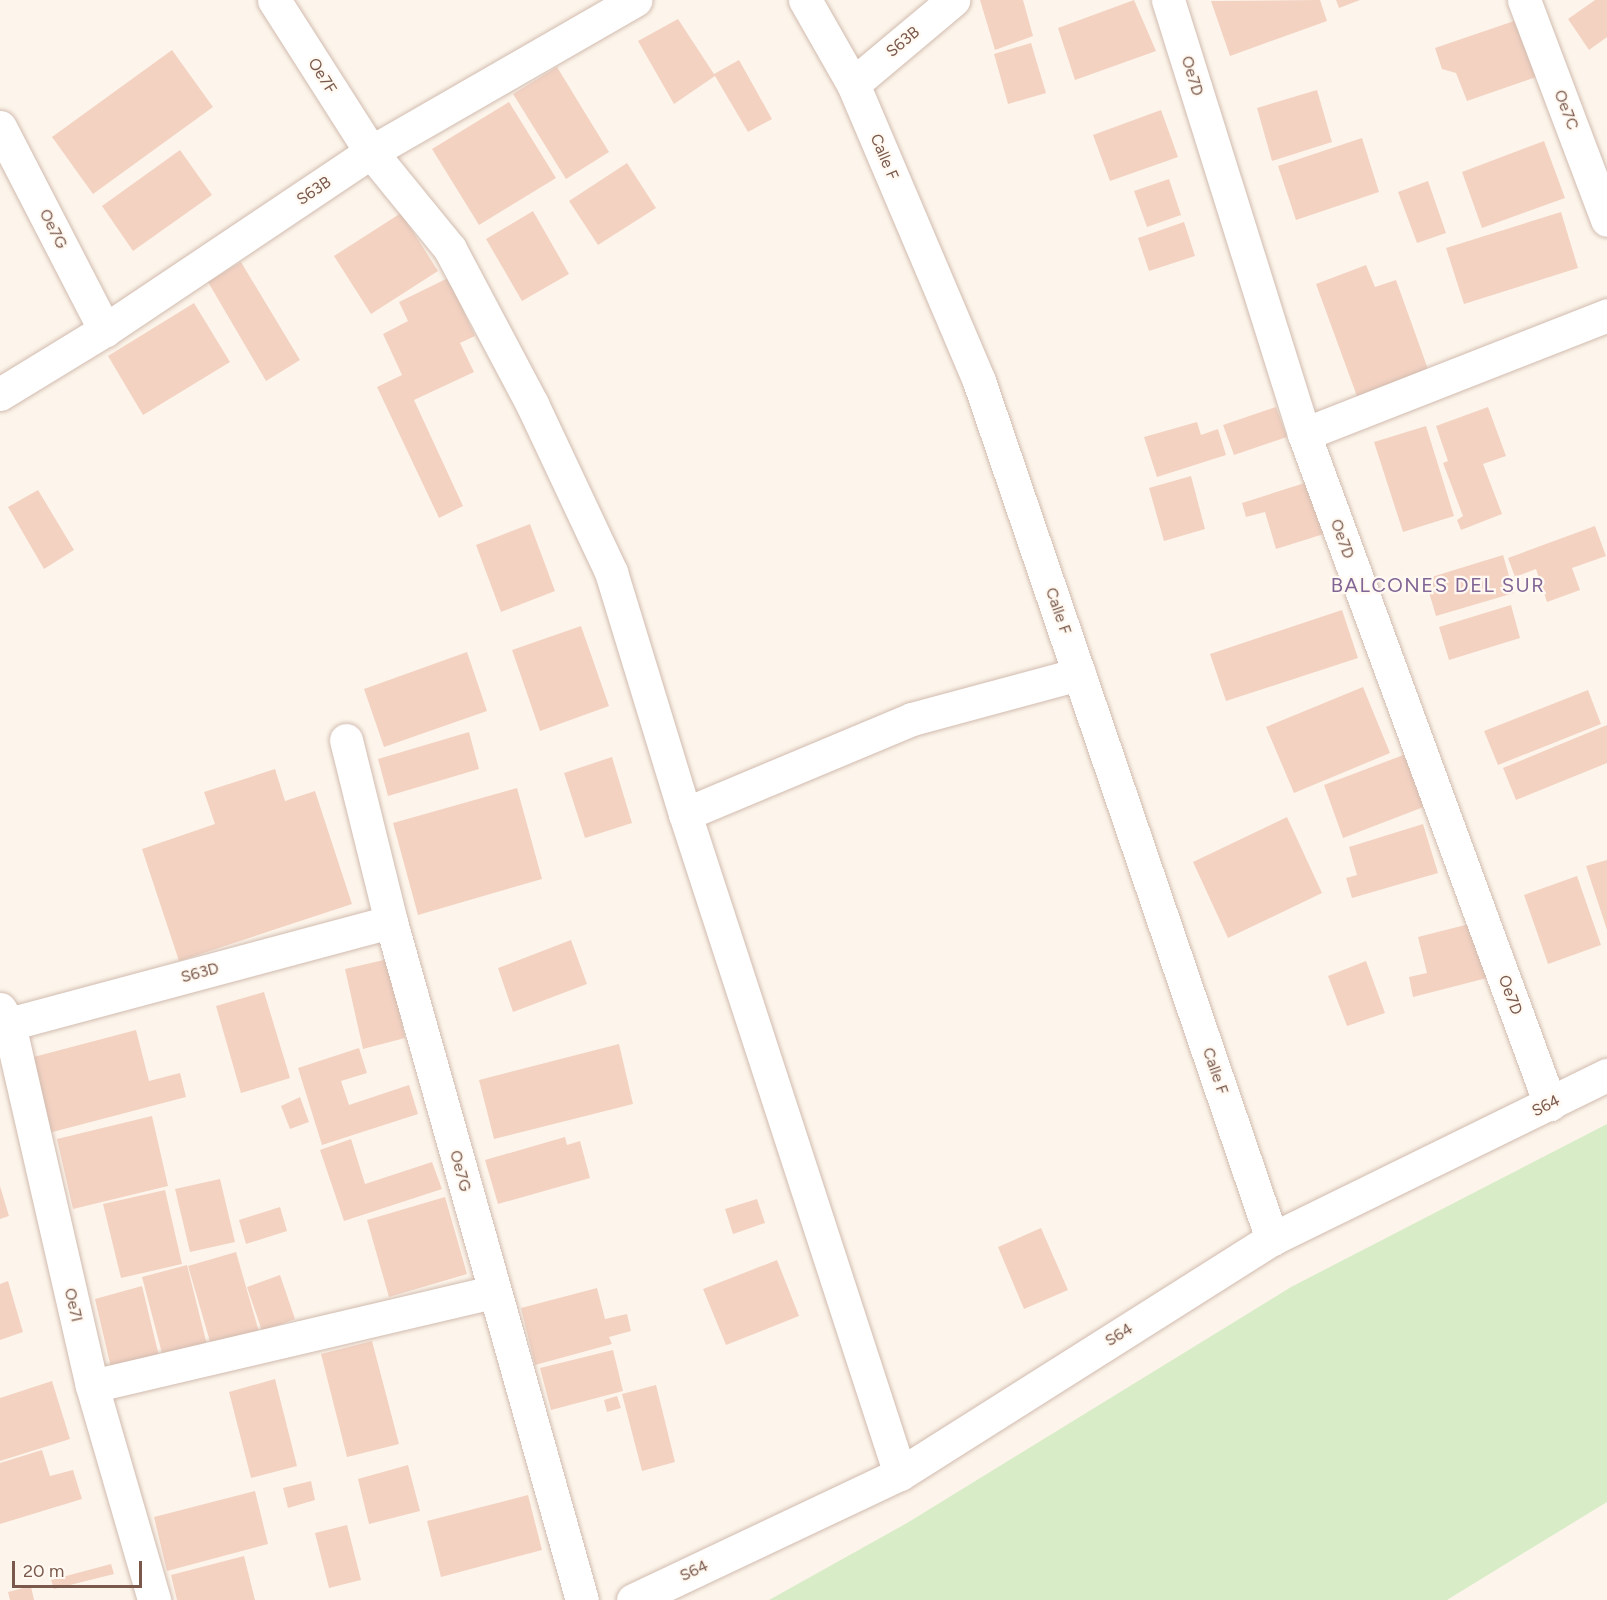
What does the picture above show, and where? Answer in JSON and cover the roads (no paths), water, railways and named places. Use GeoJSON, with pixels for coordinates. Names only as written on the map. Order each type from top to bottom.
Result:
{"type":"FeatureCollection","features":[{"type":"Feature","properties":{"kind":"street","name":"Oe7F"},"geometry":{"type":"LineString","coordinates":[[274,0],[371,152],[450,249],[532,404],[611,572],[685,814],[900,1474]]}},
{"type":"Feature","properties":{"kind":"street","name":"S63B"},"geometry":{"type":"LineString","coordinates":[[0,394],[105,330],[371,152],[635,0]]}},
{"type":"Feature","properties":{"kind":"street","name":"Calle F"},"geometry":{"type":"LineString","coordinates":[[805,0],[853,84],[979,381],[1272,1239]]}},
{"type":"Feature","properties":{"kind":"street","name":"S63B"},"geometry":{"type":"LineString","coordinates":[[853,84],[953,0]]}},
{"type":"Feature","properties":{"kind":"street","name":"Oe7D"},"geometry":{"type":"LineString","coordinates":[[1168,0],[1304,434],[1550,1104]]}},
{"type":"Feature","properties":{"kind":"street","name":"Oe7C"},"geometry":{"type":"LineString","coordinates":[[1524,0],[1607,220]]}},
{"type":"Feature","properties":{"kind":"street","name":"Oe7G"},"geometry":{"type":"LineString","coordinates":[[0,127],[105,330]]}},
{"type":"Feature","properties":{"kind":"street"},"geometry":{"type":"LineString","coordinates":[[1304,434],[1607,315]]}},
{"type":"Feature","properties":{"kind":"street"},"geometry":{"type":"LineString","coordinates":[[685,814],[912,719],[1079,674]]}},
{"type":"Feature","properties":{"kind":"street","name":"Oe7G"},"geometry":{"type":"LineString","coordinates":[[346,740],[391,921],[582,1600]]}},
{"type":"Feature","properties":{"kind":"street","name":"S63D"},"geometry":{"type":"LineString","coordinates":[[5,1017],[391,921]]}},
{"type":"Feature","properties":{"kind":"street","name":"Oe7I"},"geometry":{"type":"LineString","coordinates":[[5,1017],[92,1386],[154,1600]]}},
{"type":"Feature","properties":{"kind":"street","name":"S64"},"geometry":{"type":"LineString","coordinates":[[633,1600],[900,1474],[1272,1239],[1607,1075]]}},
{"type":"Feature","properties":{"kind":"street"},"geometry":{"type":"LineString","coordinates":[[92,1386],[494,1292]]}},
{"type":"Feature","properties":{"kind":"district","name":"BALCONES DEL SUR"},"geometry":{"type":"Point","coordinates":[1438,585]}}]}
